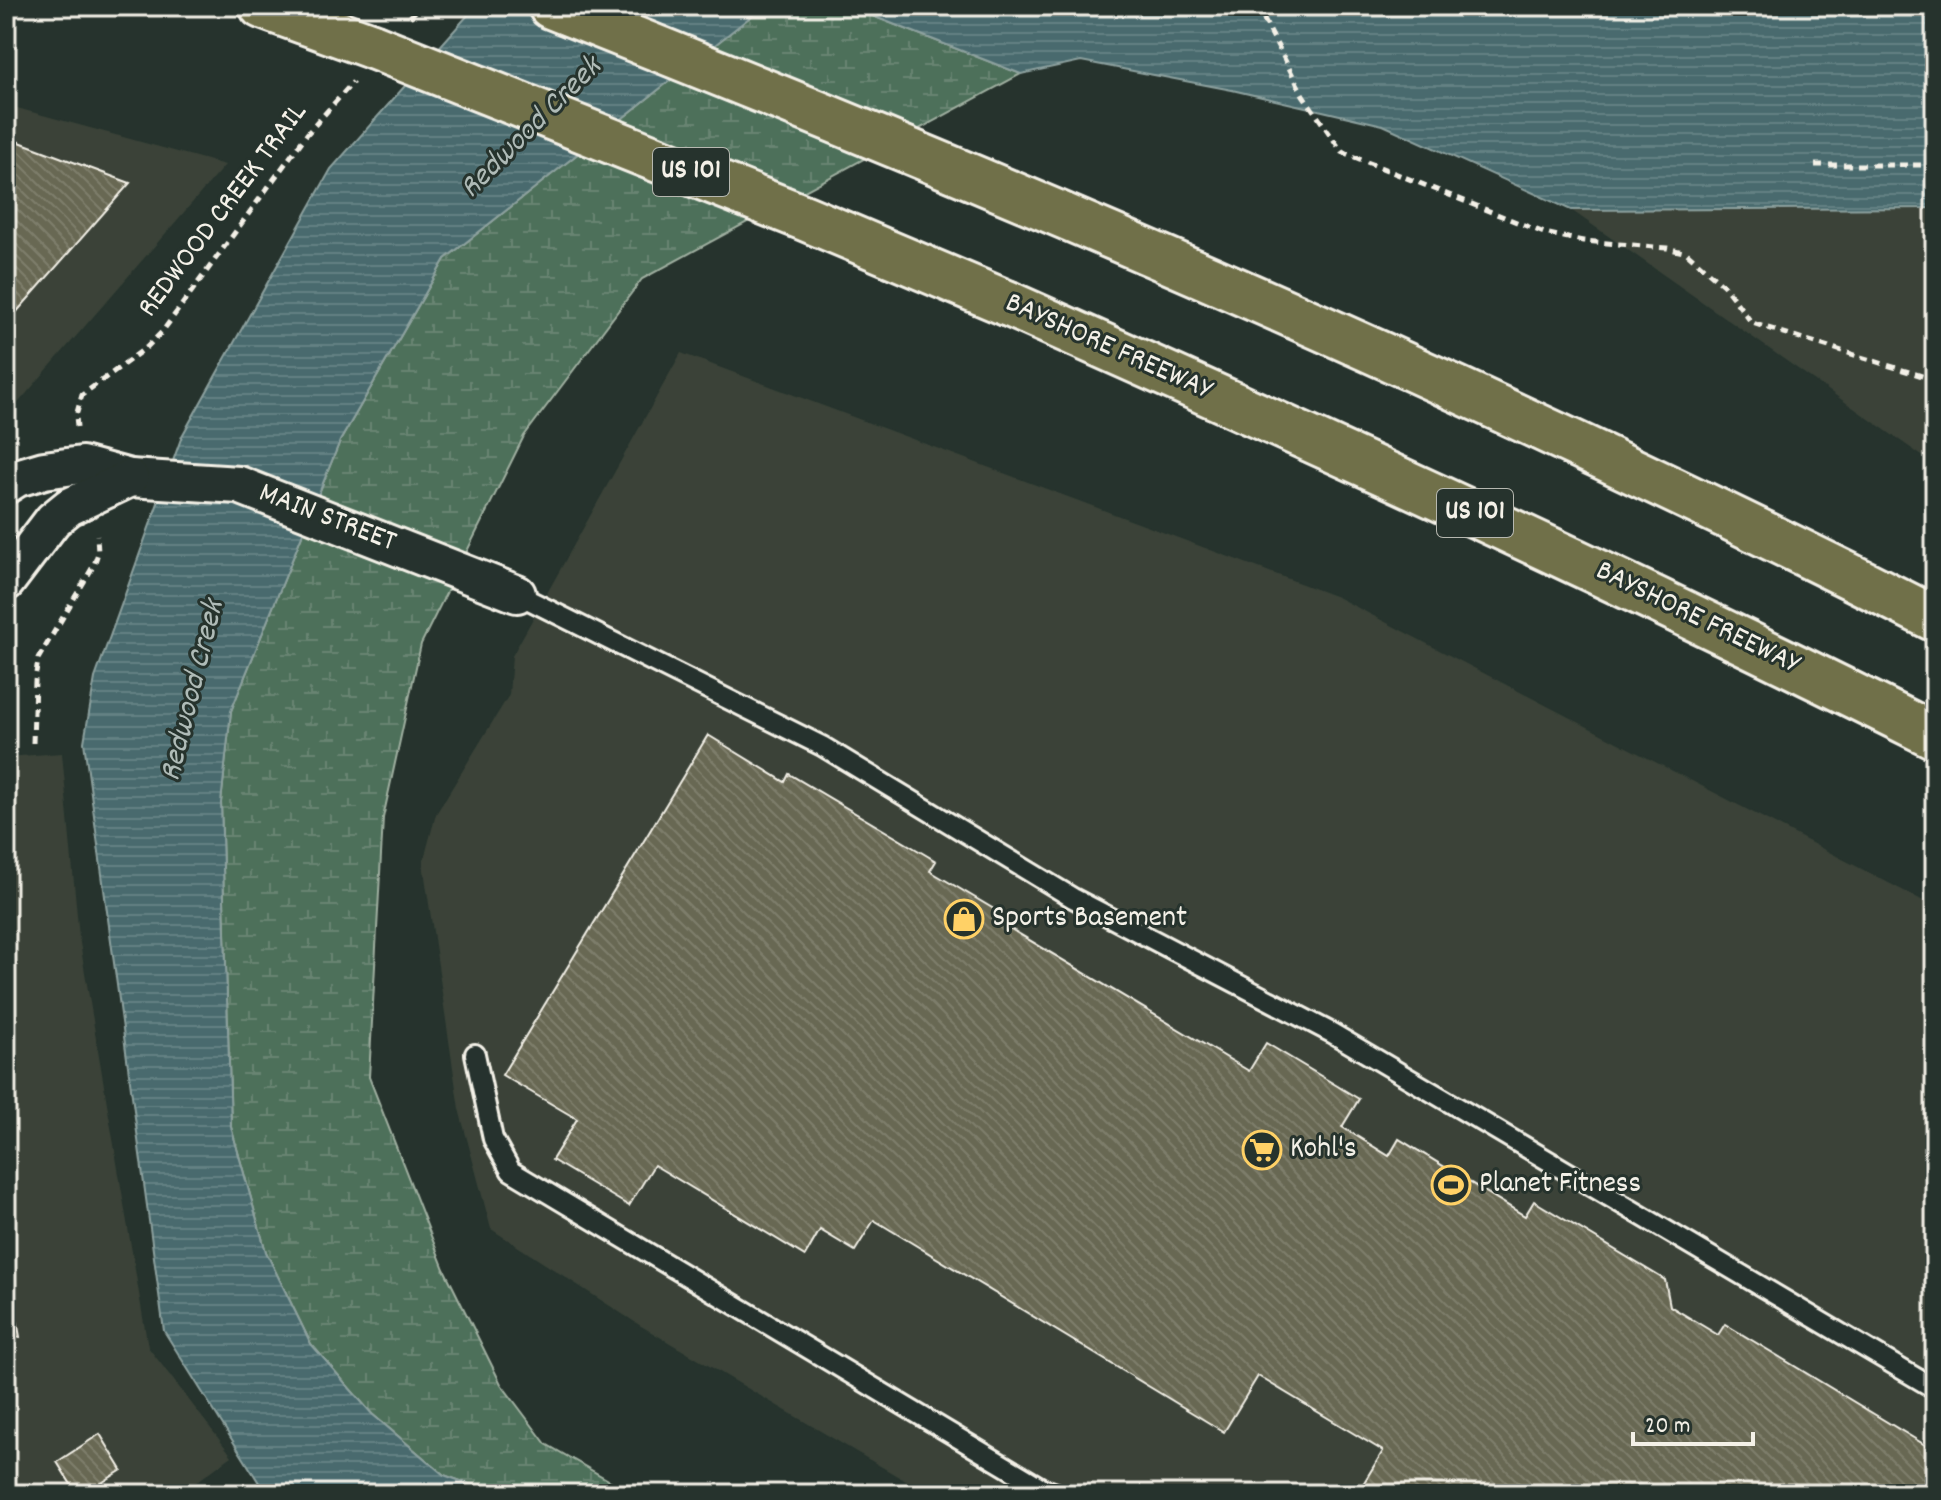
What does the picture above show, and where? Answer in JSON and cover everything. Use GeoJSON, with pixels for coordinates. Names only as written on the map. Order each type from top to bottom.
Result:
{"type":"FeatureCollection","features":[{"type":"Feature","properties":{"kind":"highway","name":"BAYSHORE FREEWAY"},"geometry":{"type":"LineString","coordinates":[[262,6],[365,61],[791,212],[1009,304],[1515,532],[1935,736]]}},
{"type":"Feature","properties":{"kind":"highway"},"geometry":{"type":"LineString","coordinates":[[551,6],[1083,222],[1336,332],[1791,546],[1935,619]]}},
{"type":"Feature","properties":{"kind":"street","name":"MAIN STREET"},"geometry":{"type":"LineString","coordinates":[[6,485],[17,478],[44,470],[82,465],[146,479],[239,485],[517,594]]}},
{"type":"Feature","properties":{"kind":"street","name":"MAIN STREET"},"geometry":{"type":"LineString","coordinates":[[6,582],[69,507],[146,479]]}},
{"type":"Feature","properties":{"kind":"lane"},"geometry":{"type":"LineString","coordinates":[[517,594],[822,746],[1073,898],[1332,1033],[1935,1389]]}},
{"type":"Feature","properties":{"kind":"lane"},"geometry":{"type":"LineString","coordinates":[[475,1054],[493,1139],[511,1171],[1042,1488],[1059,1494]]}},
{"type":"Feature","properties":{"kind":"path"},"geometry":{"type":"LineString","coordinates":[[410,18],[420,6]]}},
{"type":"Feature","properties":{"kind":"path"},"geometry":{"type":"LineString","coordinates":[[1257,6],[1303,95],[1342,152],[1544,233],[1583,241],[1667,248],[1687,253],[1724,286],[1752,323],[1935,380]]}},
{"type":"Feature","properties":{"kind":"path","name":"REDWOOD CREEK TRAIL"},"geometry":{"type":"LineString","coordinates":[[77,429],[76,416],[82,395],[147,347],[162,332],[307,134],[365,61]]}},
{"type":"Feature","properties":{"kind":"path"},"geometry":{"type":"LineString","coordinates":[[1815,165],[1935,165]]}},
{"type":"Feature","properties":{"kind":"path"},"geometry":{"type":"LineString","coordinates":[[33,743],[38,659],[94,565],[98,538],[95,528]]}},
{"type":"Feature","properties":{"kind":"shaded area"},"geometry":{"type":"Polygon","coordinates":[[[6,105],[225,165],[6,417],[6,105]]]}},
{"type":"Feature","properties":{"kind":"shaded area"},"geometry":{"type":"Polygon","coordinates":[[[1935,208],[1935,465],[1571,210],[1935,208]]]}},
{"type":"Feature","properties":{"kind":"shaded area"},"geometry":{"type":"Polygon","coordinates":[[[681,353],[1337,597],[1935,907],[1935,1494],[928,1494],[641,1326],[491,1229],[459,1109],[423,863],[436,814],[509,695],[512,656],[681,353]]]}},
{"type":"Feature","properties":{"kind":"shaded area"},"geometry":{"type":"Polygon","coordinates":[[[62,753],[79,937],[148,1347],[232,1456],[180,1494],[6,1494],[6,757],[62,753]]]}},
{"type":"Feature","properties":{"kind":"green space"},"geometry":{"type":"Polygon","coordinates":[[[764,6],[847,6],[1021,74],[642,279],[524,436],[421,644],[383,818],[369,1077],[444,1269],[501,1384],[546,1444],[612,1482],[643,1494],[497,1494],[444,1475],[372,1414],[311,1344],[266,1252],[231,1127],[221,802],[231,711],[340,441],[445,259],[764,6]]]}},
{"type":"Feature","properties":{"kind":"water","name":"Redwood Creek"},"geometry":{"type":"Polygon","coordinates":[[[476,6],[764,6],[445,259],[340,441],[231,711],[221,803],[231,1127],[266,1252],[311,1344],[372,1414],[444,1475],[497,1494],[266,1494],[164,1331],[84,742],[95,678],[182,436],[331,169],[476,6]]]}},
{"type":"Feature","properties":{"kind":"water"},"geometry":{"type":"Polygon","coordinates":[[[847,6],[1935,6],[1935,208],[1571,210],[1383,125],[1232,90],[1081,61],[1021,74],[847,6]]]}},
{"type":"Feature","properties":{"kind":"building"},"geometry":{"type":"Polygon","coordinates":[[[6,137],[130,183],[6,324],[6,137]]]}},
{"type":"Feature","properties":{"kind":"building"},"geometry":{"type":"Polygon","coordinates":[[[708,735],[785,782],[789,774],[936,861],[930,871],[1009,918],[1004,925],[1249,1071],[1266,1043],[1359,1099],[1342,1127],[1389,1156],[1399,1139],[1525,1216],[1534,1201],[1665,1280],[1670,1306],[1718,1335],[1725,1324],[1935,1451],[1935,1494],[1357,1494],[1383,1451],[1258,1376],[1224,1432],[874,1220],[855,1251],[820,1230],[805,1256],[654,1165],[629,1206],[552,1160],[577,1119],[502,1075],[708,735]]]}},
{"type":"Feature","properties":{"kind":"building"},"geometry":{"type":"Polygon","coordinates":[[[6,1260],[20,1337],[6,1340],[6,1260]]]}},
{"type":"Feature","properties":{"kind":"building"},"geometry":{"type":"Polygon","coordinates":[[[100,1434],[122,1470],[84,1494],[77,1494],[57,1462],[100,1434]]]}},
{"type":"Feature","properties":{"kind":"place","name":"Sports Basement"},"geometry":{"type":"Point","coordinates":[964,919]}},
{"type":"Feature","properties":{"kind":"place","name":"Kohl's"},"geometry":{"type":"Point","coordinates":[1262,1150]}},
{"type":"Feature","properties":{"kind":"place","name":"Planet Fitness"},"geometry":{"type":"Point","coordinates":[1451,1185]}}]}
